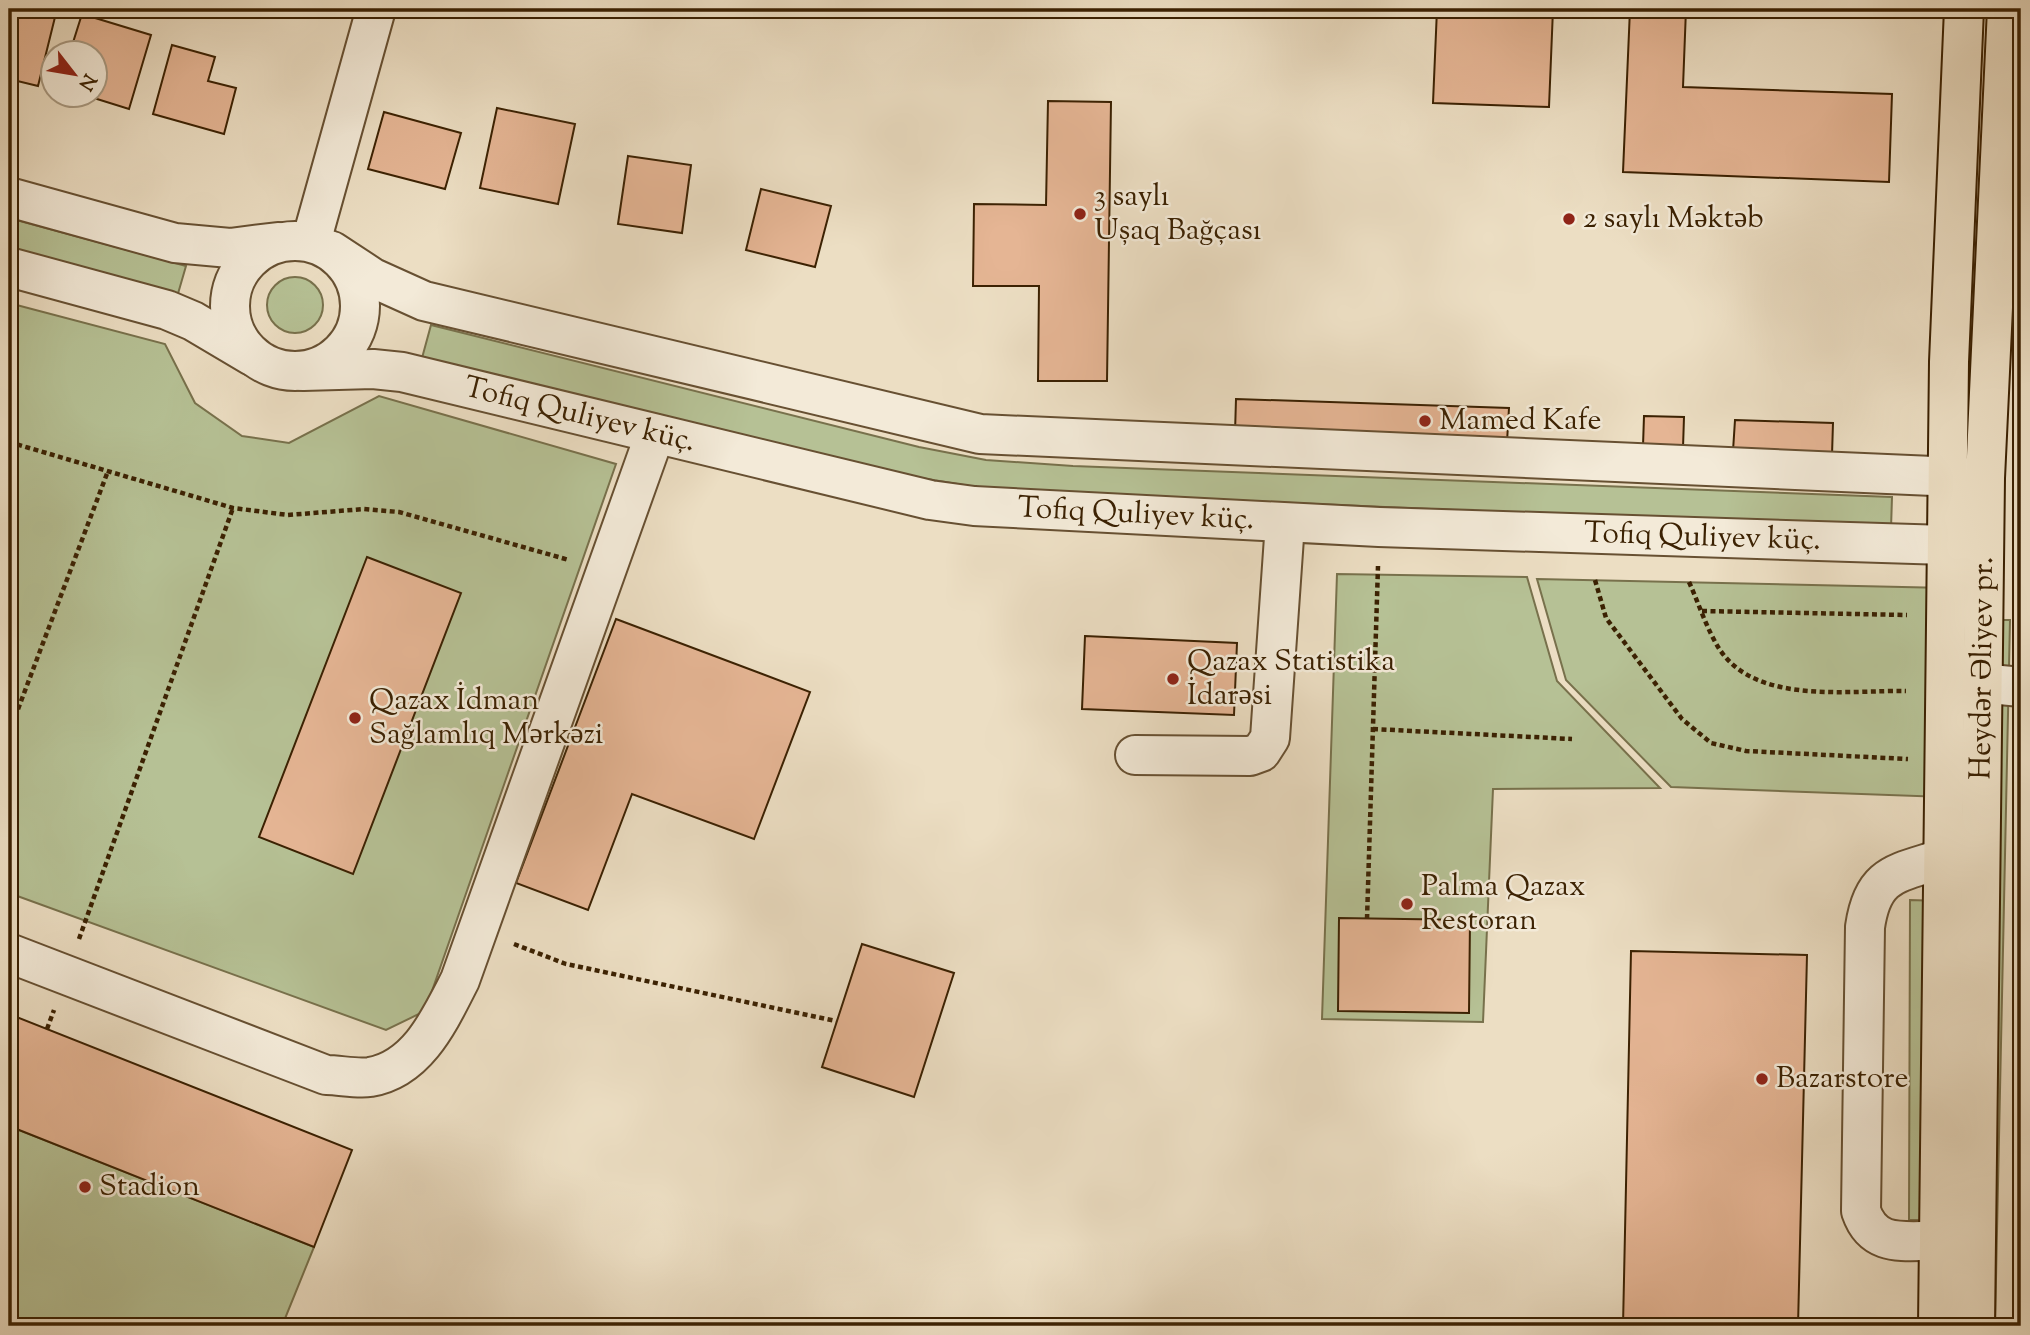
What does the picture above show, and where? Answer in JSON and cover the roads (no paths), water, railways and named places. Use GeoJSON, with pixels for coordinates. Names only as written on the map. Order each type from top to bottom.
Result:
{"type":"FeatureCollection","features":[{"type":"Feature","properties":{"kind":"main road"},"geometry":{"type":"LineString","coordinates":[[1964,9],[1949,362],[1967,478]]}},
{"type":"Feature","properties":{"kind":"main road"},"geometry":{"type":"LineString","coordinates":[[1938,1326],[1944,858],[1966,547],[1967,478],[2007,9]]}},
{"type":"Feature","properties":{"kind":"main road","name":"Heydər Əliyev pr."},"geometry":{"type":"LineString","coordinates":[[1966,547],[1980,683],[1975,1326]]}},
{"type":"Feature","properties":{"kind":"street"},"geometry":{"type":"LineString","coordinates":[[311,244],[376,9]]}},
{"type":"Feature","properties":{"kind":"street"},"geometry":{"type":"LineString","coordinates":[[9,197],[175,243],[230,248],[311,244],[348,267],[358,287],[361,310],[355,332],[343,351],[325,365],[303,371],[281,370],[262,362],[193,321],[167,310],[9,268]]}},
{"type":"Feature","properties":{"kind":"street"},"geometry":{"type":"LineString","coordinates":[[262,362],[246,349],[235,331],[230,312],[232,291],[240,272],[253,256],[270,245],[311,244],[373,278],[424,301],[980,435],[1967,478]]}},
{"type":"Feature","properties":{"kind":"street","name":"Tofiq Quliyev küç."},"geometry":{"type":"LineString","coordinates":[[303,371],[373,369],[402,372],[930,500],[974,506],[1379,527],[1966,547]]}},
{"type":"Feature","properties":{"kind":"street"},"geometry":{"type":"LineString","coordinates":[[9,953],[326,1075],[370,1077],[405,1063],[434,1030],[460,980],[655,434]]}},
{"type":"Feature","properties":{"kind":"street"},"geometry":{"type":"LineString","coordinates":[[1135,755],[1250,756],[1261,752],[1270,738],[1285,523]]}},
{"type":"Feature","properties":{"kind":"street"},"geometry":{"type":"LineString","coordinates":[[1980,683],[2021,687]]}},
{"type":"Feature","properties":{"kind":"street"},"geometry":{"type":"LineString","coordinates":[[1939,1241],[1878,1237],[1867,1228],[1861,1212],[1865,927],[1868,904],[1878,885],[1894,875],[1944,858]]}},
{"type":"Feature","properties":{"kind":"place","name":"3 saylı Uşaq Bağçası"},"geometry":{"type":"Point","coordinates":[1080,214]}},
{"type":"Feature","properties":{"kind":"place","name":"2 saylı Məktəb"},"geometry":{"type":"Point","coordinates":[1569,219]}},
{"type":"Feature","properties":{"kind":"place","name":"Mamed Kafe"},"geometry":{"type":"Point","coordinates":[1425,421]}},
{"type":"Feature","properties":{"kind":"place","name":"Qazax Statistika İdarəsi"},"geometry":{"type":"Point","coordinates":[1173,679]}},
{"type":"Feature","properties":{"kind":"place","name":"Qazax İdman Sağlamlıq Mərkəzi"},"geometry":{"type":"Point","coordinates":[355,718]}},
{"type":"Feature","properties":{"kind":"place","name":"Palma Qazax Restoran"},"geometry":{"type":"Point","coordinates":[1407,904]}},
{"type":"Feature","properties":{"kind":"place","name":"Bazarstore"},"geometry":{"type":"Point","coordinates":[1762,1079]}},
{"type":"Feature","properties":{"kind":"place","name":"Stadion"},"geometry":{"type":"Point","coordinates":[85,1187]}}]}
